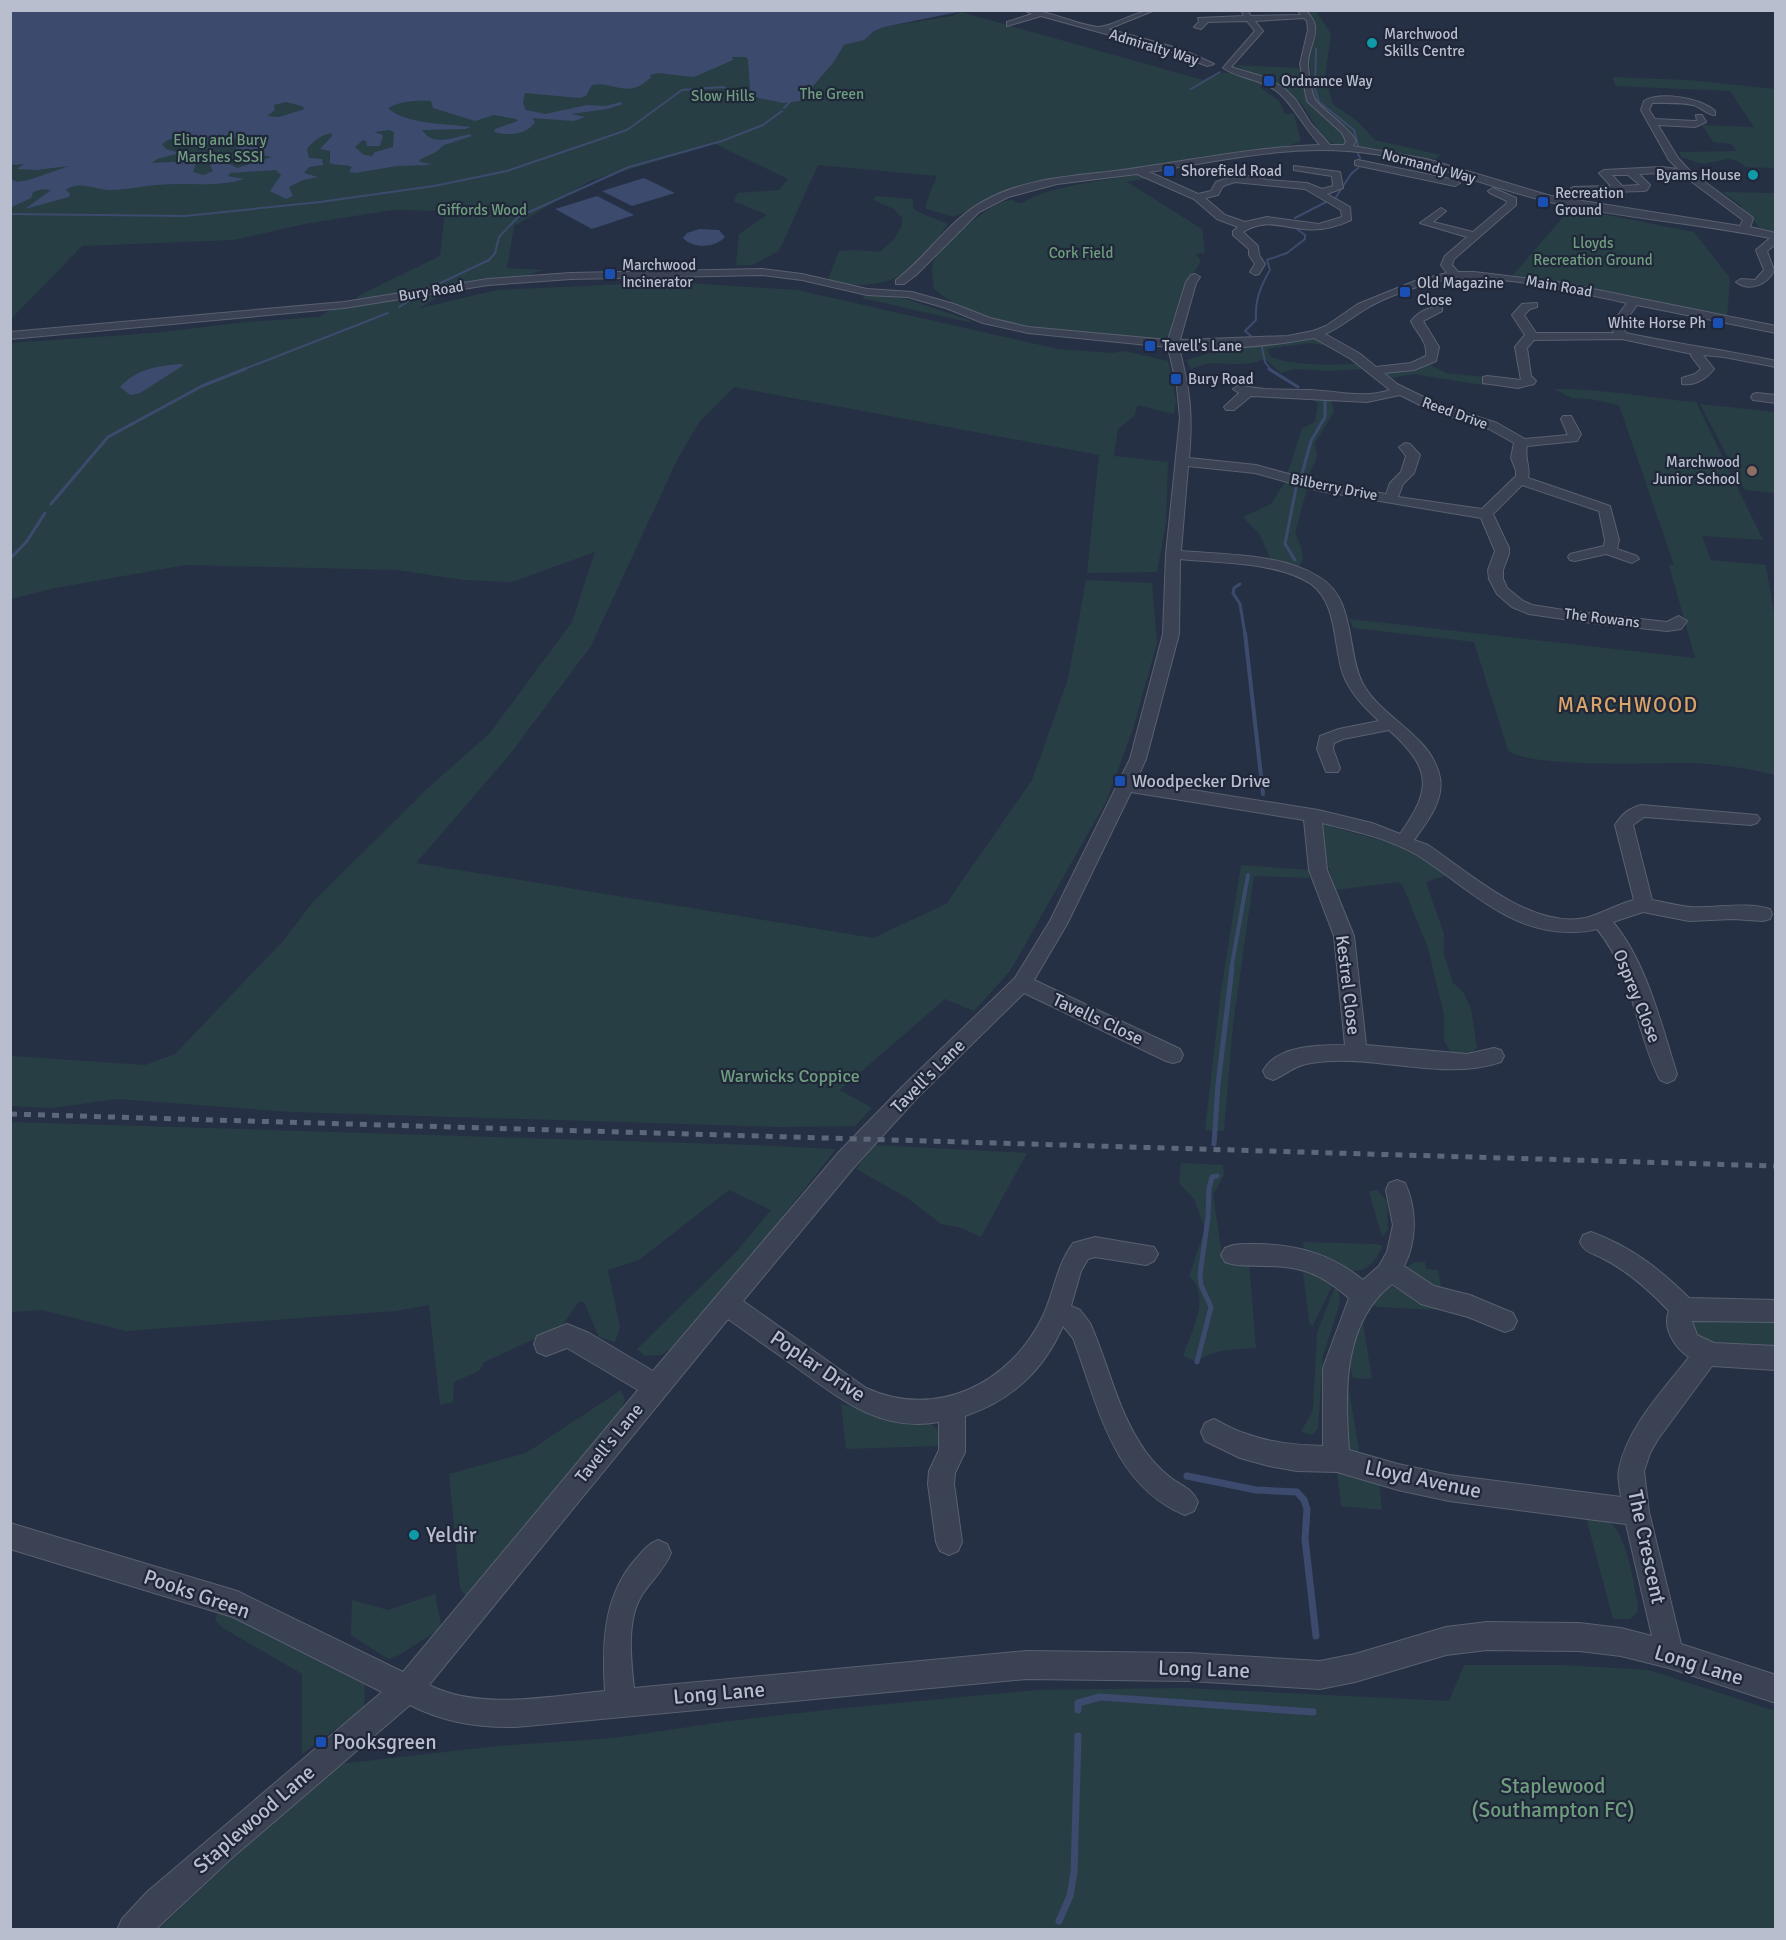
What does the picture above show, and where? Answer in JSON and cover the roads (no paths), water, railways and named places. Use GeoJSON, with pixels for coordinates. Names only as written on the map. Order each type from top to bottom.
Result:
{"type":"FeatureCollection","features":[{"type":"Feature","properties":{"kind":"street"},"geometry":{"type":"LineString","coordinates":[[1010,24],[1034,12],[1050,10]]}},
{"type":"Feature","properties":{"kind":"street"},"geometry":{"type":"LineString","coordinates":[[1099,30],[1152,10]]}},
{"type":"Feature","properties":{"kind":"street"},"geometry":{"type":"LineString","coordinates":[[1228,66],[1258,34],[1259,28],[1242,10]]}},
{"type":"Feature","properties":{"kind":"street","name":"Admiralty Way"},"geometry":{"type":"LineString","coordinates":[[1034,12],[1184,52],[1261,79],[1281,90],[1293,102],[1307,125],[1327,148]]}},
{"type":"Feature","properties":{"kind":"street"},"geometry":{"type":"LineString","coordinates":[[1198,27],[1204,22],[1201,20],[1207,18],[1251,19],[1301,14],[1311,20],[1312,30],[1304,64],[1311,101],[1346,132],[1351,141],[1347,148]]}},
{"type":"Feature","properties":{"kind":"street"},"geometry":{"type":"LineString","coordinates":[[1049,28],[1085,16]]}},
{"type":"Feature","properties":{"kind":"street"},"geometry":{"type":"LineString","coordinates":[[1213,63],[1235,57]]}},
{"type":"Feature","properties":{"kind":"street"},"geometry":{"type":"LineString","coordinates":[[1712,113],[1700,103],[1652,100],[1648,101],[1645,110],[1665,145],[1687,173],[1748,219],[1744,229]]}},
{"type":"Feature","properties":{"kind":"street"},"geometry":{"type":"LineString","coordinates":[[1653,122],[1695,124],[1702,122],[1699,117]]}},
{"type":"Feature","properties":{"kind":"street","name":"Normandy Way"},"geometry":{"type":"LineString","coordinates":[[898,283],[928,261],[971,213],[997,198],[1050,183],[1260,152],[1327,148],[1347,148],[1416,159],[1554,200],[1744,229],[1776,237]]}},
{"type":"Feature","properties":{"kind":"street"},"geometry":{"type":"LineString","coordinates":[[1358,163],[1490,190],[1511,198],[1512,203],[1509,208],[1448,261],[1447,268],[1455,275]]}},
{"type":"Feature","properties":{"kind":"street"},"geometry":{"type":"LineString","coordinates":[[1297,168],[1337,174],[1338,188],[1320,193]]}},
{"type":"Feature","properties":{"kind":"street"},"geometry":{"type":"LineString","coordinates":[[1621,190],[1604,173],[1675,170],[1687,173]]}},
{"type":"Feature","properties":{"kind":"street"},"geometry":{"type":"LineString","coordinates":[[1138,171],[1197,197],[1221,217],[1245,226]]}},
{"type":"Feature","properties":{"kind":"street"},"geometry":{"type":"LineString","coordinates":[[1573,190],[1644,188],[1645,185],[1630,171]]}},
{"type":"Feature","properties":{"kind":"street"},"geometry":{"type":"LineString","coordinates":[[1197,197],[1211,195],[1215,193],[1219,184],[1234,179],[1252,179],[1267,183],[1307,186],[1346,209],[1347,218],[1317,228],[1274,220],[1255,222],[1245,226],[1239,231],[1239,235],[1254,248],[1254,255],[1260,264],[1255,272]]}},
{"type":"Feature","properties":{"kind":"street"},"geometry":{"type":"LineString","coordinates":[[1441,212],[1425,223],[1476,236]]}},
{"type":"Feature","properties":{"kind":"street"},"geometry":{"type":"LineString","coordinates":[[1741,282],[1757,283],[1767,275],[1769,270],[1761,250],[1776,237]]}},
{"type":"Feature","properties":{"kind":"street","name":"Normandy Way"},"geometry":{"type":"LineString","coordinates":[[924,283],[928,261]]}},
{"type":"Feature","properties":{"kind":"street","name":"Bury Road"},"geometry":{"type":"LineString","coordinates":[[10,336],[344,305],[488,282],[571,276],[742,271],[794,276],[852,289],[908,295],[950,306]]}},
{"type":"Feature","properties":{"kind":"street","name":"Main Road"},"geometry":{"type":"LineString","coordinates":[[950,306],[987,321],[1028,330],[1173,345],[1248,342],[1316,333],[1330,328],[1354,310],[1427,280],[1474,274],[1528,280],[1776,330]]}},
{"type":"Feature","properties":{"kind":"street"},"geometry":{"type":"LineString","coordinates":[[1173,345],[1178,318],[1189,288],[1196,277]]}},
{"type":"Feature","properties":{"kind":"street"},"geometry":{"type":"LineString","coordinates":[[898,283],[894,290],[908,295],[921,293],[924,283],[950,306]]}},
{"type":"Feature","properties":{"kind":"street","name":"Bury Road"},"geometry":{"type":"LineString","coordinates":[[852,289],[898,283],[924,283]]}},
{"type":"Feature","properties":{"kind":"street"},"geometry":{"type":"LineString","coordinates":[[1622,336],[1616,326],[1634,301]]}},
{"type":"Feature","properties":{"kind":"street"},"geometry":{"type":"LineString","coordinates":[[1531,336],[1518,315],[1526,306],[1533,305]]}},
{"type":"Feature","properties":{"kind":"street"},"geometry":{"type":"LineString","coordinates":[[1372,371],[1414,366],[1432,358],[1433,349],[1430,338],[1417,321],[1421,316],[1438,309]]}},
{"type":"Feature","properties":{"kind":"street","name":"Reed Drive"},"geometry":{"type":"LineString","coordinates":[[1316,333],[1349,351],[1399,391],[1441,409],[1494,426],[1521,442]]}},
{"type":"Feature","properties":{"kind":"street"},"geometry":{"type":"LineString","coordinates":[[1531,336],[1551,338],[1622,336],[1699,352],[1724,353],[1775,364]]}},
{"type":"Feature","properties":{"kind":"street"},"geometry":{"type":"LineString","coordinates":[[1487,380],[1518,384],[1530,381],[1525,376],[1521,347],[1531,336]]}},
{"type":"Feature","properties":{"kind":"street","name":"Tavell's Lane"},"geometry":{"type":"LineString","coordinates":[[407,1689],[656,1387],[865,1139],[1022,983],[1058,924],[1138,759],[1171,634],[1173,554],[1185,402],[1173,345]]}},
{"type":"Feature","properties":{"kind":"street"},"geometry":{"type":"LineString","coordinates":[[1686,381],[1699,377],[1708,369],[1697,356],[1699,352]]}},
{"type":"Feature","properties":{"kind":"street"},"geometry":{"type":"LineString","coordinates":[[1230,407],[1243,391],[1306,398],[1367,399],[1399,391]]}},
{"type":"Feature","properties":{"kind":"street"},"geometry":{"type":"LineString","coordinates":[[1757,397],[1776,399]]}},
{"type":"Feature","properties":{"kind":"street"},"geometry":{"type":"LineString","coordinates":[[1485,514],[1520,480],[1523,474],[1518,458],[1521,442],[1575,436],[1571,415],[1552,418]]}},
{"type":"Feature","properties":{"kind":"street"},"geometry":{"type":"LineString","coordinates":[[1391,498],[1397,483],[1407,473],[1413,455],[1405,447]]}},
{"type":"Feature","properties":{"kind":"street","name":"Bilberry Drive"},"geometry":{"type":"LineString","coordinates":[[1182,461],[1256,470],[1320,487],[1485,514]]}},
{"type":"Feature","properties":{"kind":"street"},"geometry":{"type":"LineString","coordinates":[[1520,480],[1602,507],[1618,508]]}},
{"type":"Feature","properties":{"kind":"street"},"geometry":{"type":"LineString","coordinates":[[1602,507],[1607,513],[1612,540],[1610,550]]}},
{"type":"Feature","properties":{"kind":"street","name":"The Rowans"},"geometry":{"type":"LineString","coordinates":[[1485,514],[1491,520],[1502,547],[1495,570],[1496,580],[1518,610],[1616,623],[1640,622],[1671,627],[1676,626],[1679,621]]}},
{"type":"Feature","properties":{"kind":"street"},"geometry":{"type":"LineString","coordinates":[[1575,557],[1610,550],[1632,559]]}},
{"type":"Feature","properties":{"kind":"street"},"geometry":{"type":"LineString","coordinates":[[1173,554],[1278,567],[1304,575],[1321,585],[1335,601],[1344,652],[1358,687],[1423,757],[1431,776],[1429,804],[1404,841]]}},
{"type":"Feature","properties":{"kind":"street"},"geometry":{"type":"LineString","coordinates":[[1332,768],[1325,749],[1326,740],[1339,734],[1392,724]]}},
{"type":"Feature","properties":{"kind":"street"},"geometry":{"type":"LineString","coordinates":[[1126,785],[1312,815],[1372,829],[1404,841],[1429,855],[1495,901],[1525,918],[1562,927],[1587,926],[1622,910],[1643,905],[1689,914],[1733,912],[1763,914]]}},
{"type":"Feature","properties":{"kind":"street"},"geometry":{"type":"LineString","coordinates":[[1643,905],[1643,895],[1624,832],[1624,825],[1634,814],[1649,810],[1713,818],[1751,819]]}},
{"type":"Feature","properties":{"kind":"street","name":"Kestrel Close"},"geometry":{"type":"LineString","coordinates":[[1312,815],[1318,870],[1344,936],[1356,1052]]}},
{"type":"Feature","properties":{"kind":"street","name":"Osprey Close"},"geometry":{"type":"LineString","coordinates":[[1601,921],[1612,934],[1638,990],[1667,1074]]}},
{"type":"Feature","properties":{"kind":"street","name":"Tavells Close"},"geometry":{"type":"LineString","coordinates":[[1022,983],[1173,1055]]}},
{"type":"Feature","properties":{"kind":"street"},"geometry":{"type":"LineString","coordinates":[[1273,1071],[1291,1058],[1356,1052],[1469,1062],[1494,1056]]}},
{"type":"Feature","properties":{"kind":"street"},"geometry":{"type":"LineString","coordinates":[[1337,1459],[1334,1415],[1335,1368],[1345,1335],[1363,1295],[1389,1270],[1398,1254],[1404,1225],[1397,1190]]}},
{"type":"Feature","properties":{"kind":"street"},"geometry":{"type":"LineString","coordinates":[[1591,1242],[1620,1254],[1655,1279],[1684,1310]]}},
{"type":"Feature","properties":{"kind":"street","name":"Poplar Drive"},"geometry":{"type":"LineString","coordinates":[[727,1304],[862,1399],[902,1411],[952,1408],[981,1398],[1017,1374],[1042,1342],[1058,1311],[1067,1276],[1081,1250],[1095,1247],[1146,1254]]}},
{"type":"Feature","properties":{"kind":"street"},"geometry":{"type":"LineString","coordinates":[[1233,1255],[1309,1258],[1340,1275],[1363,1295]]}},
{"type":"Feature","properties":{"kind":"street"},"geometry":{"type":"LineString","coordinates":[[1389,1270],[1429,1296],[1470,1306],[1505,1321]]}},
{"type":"Feature","properties":{"kind":"street"},"geometry":{"type":"LineString","coordinates":[[1776,1311],[1692,1308],[1684,1310],[1679,1315],[1679,1328],[1689,1345],[1706,1355],[1776,1358]]}},
{"type":"Feature","properties":{"kind":"street"},"geometry":{"type":"LineString","coordinates":[[1058,1311],[1072,1318],[1082,1331],[1115,1424],[1128,1449],[1146,1474],[1164,1491],[1185,1502]]}},
{"type":"Feature","properties":{"kind":"street"},"geometry":{"type":"LineString","coordinates":[[546,1344],[567,1336],[580,1341],[656,1387]]}},
{"type":"Feature","properties":{"kind":"street","name":"The Crescent"},"geometry":{"type":"LineString","coordinates":[[1669,1654],[1660,1606],[1636,1512],[1631,1471],[1639,1447],[1682,1384],[1706,1355]]}},
{"type":"Feature","properties":{"kind":"street"},"geometry":{"type":"LineString","coordinates":[[949,1542],[940,1484],[942,1471],[952,1452],[952,1408]]}},
{"type":"Feature","properties":{"kind":"street","name":"Lloyd Avenue"},"geometry":{"type":"LineString","coordinates":[[1214,1432],[1240,1445],[1269,1453],[1297,1458],[1337,1459],[1398,1477],[1449,1488],[1636,1512]]}},
{"type":"Feature","properties":{"kind":"street","name":"Pooks Green"},"geometry":{"type":"LineString","coordinates":[[10,1536],[237,1605],[407,1689]]}},
{"type":"Feature","properties":{"kind":"street"},"geometry":{"type":"LineString","coordinates":[[621,1703],[618,1663],[619,1636],[625,1603],[629,1590],[658,1553]]}},
{"type":"Feature","properties":{"kind":"street","name":"Long Lane"},"geometry":{"type":"LineString","coordinates":[[407,1689],[433,1702],[460,1711],[498,1714],[1027,1665],[1189,1667],[1320,1675],[1355,1668],[1446,1641],[1487,1636],[1578,1637],[1621,1642],[1669,1654],[1776,1689]]}},
{"type":"Feature","properties":{"kind":"street","name":"Staplewood Lane"},"geometry":{"type":"LineString","coordinates":[[133,1929],[158,1903],[231,1838],[407,1689]]}},
{"type":"Feature","properties":{"kind":"water"},"geometry":{"type":"Polygon","coordinates":[[[11,10],[963,10],[884,27],[874,31],[864,40],[844,45],[833,63],[800,101],[783,103],[755,97],[750,89],[748,60],[746,57],[732,57],[733,60],[694,77],[658,73],[650,75],[651,78],[633,88],[592,85],[586,96],[579,98],[525,93],[523,103],[526,110],[545,114],[587,105],[606,106],[621,102],[623,104],[607,109],[571,114],[585,117],[574,121],[532,118],[535,122],[532,126],[517,133],[494,132],[495,129],[518,121],[516,119],[494,115],[475,121],[433,108],[431,101],[398,104],[388,108],[415,120],[471,127],[422,130],[432,138],[443,140],[470,134],[472,136],[444,145],[436,152],[419,160],[431,164],[428,165],[397,166],[355,173],[349,172],[352,167],[330,163],[330,151],[320,149],[332,136],[331,133],[327,134],[307,149],[309,158],[322,159],[323,165],[309,167],[304,173],[318,177],[303,180],[289,187],[293,196],[286,199],[270,191],[281,175],[276,170],[230,173],[228,176],[244,179],[223,183],[168,184],[110,190],[76,186],[66,190],[70,194],[69,197],[25,209],[51,190],[42,189],[33,192],[31,198],[12,207],[11,179],[17,182],[29,180],[69,166],[36,170],[17,169],[24,164],[11,165],[11,10]],[[286,102],[274,105],[275,110],[267,116],[279,117],[305,109],[286,102]],[[389,130],[374,132],[383,135],[380,146],[367,146],[366,141],[363,140],[355,147],[364,155],[372,156],[375,152],[393,147],[394,132],[389,130]],[[187,135],[162,144],[166,149],[180,153],[157,159],[152,163],[192,161],[196,163],[193,172],[204,175],[213,171],[210,165],[214,160],[227,160],[229,164],[237,168],[272,157],[238,150],[236,148],[239,143],[236,139],[208,145],[188,142],[190,137],[187,135]]]}},
{"type":"Feature","properties":{"kind":"water"},"geometry":{"type":"Polygon","coordinates":[[[644,178],[675,193],[632,206],[602,191],[644,178]]]}},
{"type":"Feature","properties":{"kind":"water"},"geometry":{"type":"Polygon","coordinates":[[[597,196],[634,215],[592,229],[555,209],[597,196]]]}},
{"type":"Feature","properties":{"kind":"water"},"geometry":{"type":"Polygon","coordinates":[[[699,229],[719,230],[725,237],[721,241],[704,246],[692,244],[683,238],[687,233],[699,229]]]}},
{"type":"Feature","properties":{"kind":"water"},"geometry":{"type":"Polygon","coordinates":[[[184,365],[140,393],[130,395],[120,387],[140,372],[184,365]]]}},
{"type":"Feature","properties":{"kind":"waterway"},"geometry":{"type":"LineString","coordinates":[[1316,49],[1315,89],[1319,102],[1354,130],[1358,145]]}},
{"type":"Feature","properties":{"kind":"waterway"},"geometry":{"type":"LineString","coordinates":[[1191,89],[1220,72]]}},
{"type":"Feature","properties":{"kind":"waterway"},"geometry":{"type":"LineString","coordinates":[[10,214],[185,216],[320,202],[434,186],[507,171],[627,130],[682,90],[723,87],[732,91]]}},
{"type":"Feature","properties":{"kind":"waterway"},"geometry":{"type":"LineString","coordinates":[[784,108],[790,102]]}},
{"type":"Feature","properties":{"kind":"waterway"},"geometry":{"type":"LineString","coordinates":[[432,287],[489,260],[495,253],[499,237],[518,217],[629,167],[722,141],[763,125],[782,111]]}},
{"type":"Feature","properties":{"kind":"waterway"},"geometry":{"type":"LineString","coordinates":[[1358,154],[1360,158]]}},
{"type":"Feature","properties":{"kind":"waterway"},"geometry":{"type":"LineString","coordinates":[[1336,197],[1351,174],[1358,168]]}},
{"type":"Feature","properties":{"kind":"waterway"},"geometry":{"type":"LineString","coordinates":[[1295,218],[1326,202]]}},
{"type":"Feature","properties":{"kind":"waterway"},"geometry":{"type":"LineString","coordinates":[[1251,336],[1245,331],[1256,320],[1259,294],[1270,270],[1267,260],[1287,253],[1305,239],[1305,235],[1297,229]]}},
{"type":"Feature","properties":{"kind":"waterway"},"geometry":{"type":"LineString","coordinates":[[399,307],[417,296]]}},
{"type":"Feature","properties":{"kind":"waterway"},"geometry":{"type":"LineString","coordinates":[[242,370],[388,313]]}},
{"type":"Feature","properties":{"kind":"waterway"},"geometry":{"type":"LineString","coordinates":[[1262,347],[1265,362],[1271,370]]}},
{"type":"Feature","properties":{"kind":"waterway"},"geometry":{"type":"LineString","coordinates":[[51,504],[108,437],[202,386],[245,369]]}},
{"type":"Feature","properties":{"kind":"waterway"},"geometry":{"type":"LineString","coordinates":[[1269,369],[1298,387]]}},
{"type":"Feature","properties":{"kind":"waterway"},"geometry":{"type":"LineString","coordinates":[[1302,474],[1311,441],[1325,417],[1325,401]]}},
{"type":"Feature","properties":{"kind":"waterway"},"geometry":{"type":"LineString","coordinates":[[1295,560],[1285,544],[1296,488]]}},
{"type":"Feature","properties":{"kind":"waterway"},"geometry":{"type":"LineString","coordinates":[[10,559],[27,541],[45,513]]}},
{"type":"Feature","properties":{"kind":"waterway"},"geometry":{"type":"LineString","coordinates":[[1240,584],[1234,588],[1233,593],[1240,604],[1245,634]]}},
{"type":"Feature","properties":{"kind":"waterway"},"geometry":{"type":"LineString","coordinates":[[1245,633],[1263,794]]}},
{"type":"Feature","properties":{"kind":"waterway"},"geometry":{"type":"LineString","coordinates":[[1231,970],[1248,875]]}},
{"type":"Feature","properties":{"kind":"waterway"},"geometry":{"type":"LineString","coordinates":[[1214,1144],[1218,1085],[1232,968]]}},
{"type":"Feature","properties":{"kind":"waterway"},"geometry":{"type":"LineString","coordinates":[[1197,1362],[1211,1307],[1201,1285],[1200,1274],[1208,1218],[1209,1189],[1212,1177],[1217,1176]]}},
{"type":"Feature","properties":{"kind":"waterway"},"geometry":{"type":"LineString","coordinates":[[1187,1476],[1256,1490],[1297,1492],[1304,1500],[1307,1509],[1305,1539],[1316,1636]]}},
{"type":"Feature","properties":{"kind":"waterway"},"geometry":{"type":"LineString","coordinates":[[1078,1710],[1078,1703],[1100,1697],[1313,1712]]}},
{"type":"Feature","properties":{"kind":"waterway"},"geometry":{"type":"LineString","coordinates":[[1059,1921],[1070,1896],[1074,1873],[1078,1736]]}},
{"type":"Feature","properties":{"kind":"railway"},"geometry":{"type":"LineString","coordinates":[[10,1114],[1776,1166]]}},
{"type":"Feature","properties":{"kind":"place","name":"Marchwood Skills Centre"},"geometry":{"type":"Point","coordinates":[1372,43]}},
{"type":"Feature","properties":{"kind":"place","name":"Ordnance Way"},"geometry":{"type":"Point","coordinates":[1269,81]}},
{"type":"Feature","properties":{"kind":"place","name":"Shorefield Road"},"geometry":{"type":"Point","coordinates":[1169,171]}},
{"type":"Feature","properties":{"kind":"place","name":"Byams House"},"geometry":{"type":"Point","coordinates":[1753,175]}},
{"type":"Feature","properties":{"kind":"place","name":"Recreation Ground"},"geometry":{"type":"Point","coordinates":[1543,202]}},
{"type":"Feature","properties":{"kind":"place","name":"Marchwood Incinerator"},"geometry":{"type":"Point","coordinates":[610,274]}},
{"type":"Feature","properties":{"kind":"place","name":"Old Magazine Close"},"geometry":{"type":"Point","coordinates":[1405,292]}},
{"type":"Feature","properties":{"kind":"place","name":"White Horse Ph"},"geometry":{"type":"Point","coordinates":[1718,323]}},
{"type":"Feature","properties":{"kind":"place","name":"Tavell's Lane"},"geometry":{"type":"Point","coordinates":[1150,346]}},
{"type":"Feature","properties":{"kind":"place","name":"Bury Road"},"geometry":{"type":"Point","coordinates":[1176,379]}},
{"type":"Feature","properties":{"kind":"place","name":"Marchwood Junior School"},"geometry":{"type":"Point","coordinates":[1752,471]}},
{"type":"Feature","properties":{"kind":"place","name":"Woodpecker Drive"},"geometry":{"type":"Point","coordinates":[1120,781]}},
{"type":"Feature","properties":{"kind":"place","name":"Yeldir"},"geometry":{"type":"Point","coordinates":[414,1535]}},
{"type":"Feature","properties":{"kind":"place","name":"Pooksgreen"},"geometry":{"type":"Point","coordinates":[321,1742]}},
{"type":"Feature","properties":{"kind":"district","name":"MARCHWOOD"},"geometry":{"type":"Point","coordinates":[1628,705]}},
{"type":"Feature","properties":{"kind":"park label","name":"The Green"},"geometry":{"type":"Point","coordinates":[832,94]}},
{"type":"Feature","properties":{"kind":"park label","name":"Slow Hills"},"geometry":{"type":"Point","coordinates":[723,96]}},
{"type":"Feature","properties":{"kind":"park label","name":"Eling and Bury Marshes SSSI"},"geometry":{"type":"Point","coordinates":[220,148]}},
{"type":"Feature","properties":{"kind":"park label","name":"Giffords Wood"},"geometry":{"type":"Point","coordinates":[482,210]}},
{"type":"Feature","properties":{"kind":"park label","name":"Lloyds Recreation Ground"},"geometry":{"type":"Point","coordinates":[1593,252]}},
{"type":"Feature","properties":{"kind":"park label","name":"Cork Field"},"geometry":{"type":"Point","coordinates":[1081,253]}},
{"type":"Feature","properties":{"kind":"park label","name":"Warwicks Coppice"},"geometry":{"type":"Point","coordinates":[790,1076]}},
{"type":"Feature","properties":{"kind":"park label","name":"Staplewood (Southampton FC)"},"geometry":{"type":"Point","coordinates":[1553,1798]}}]}
